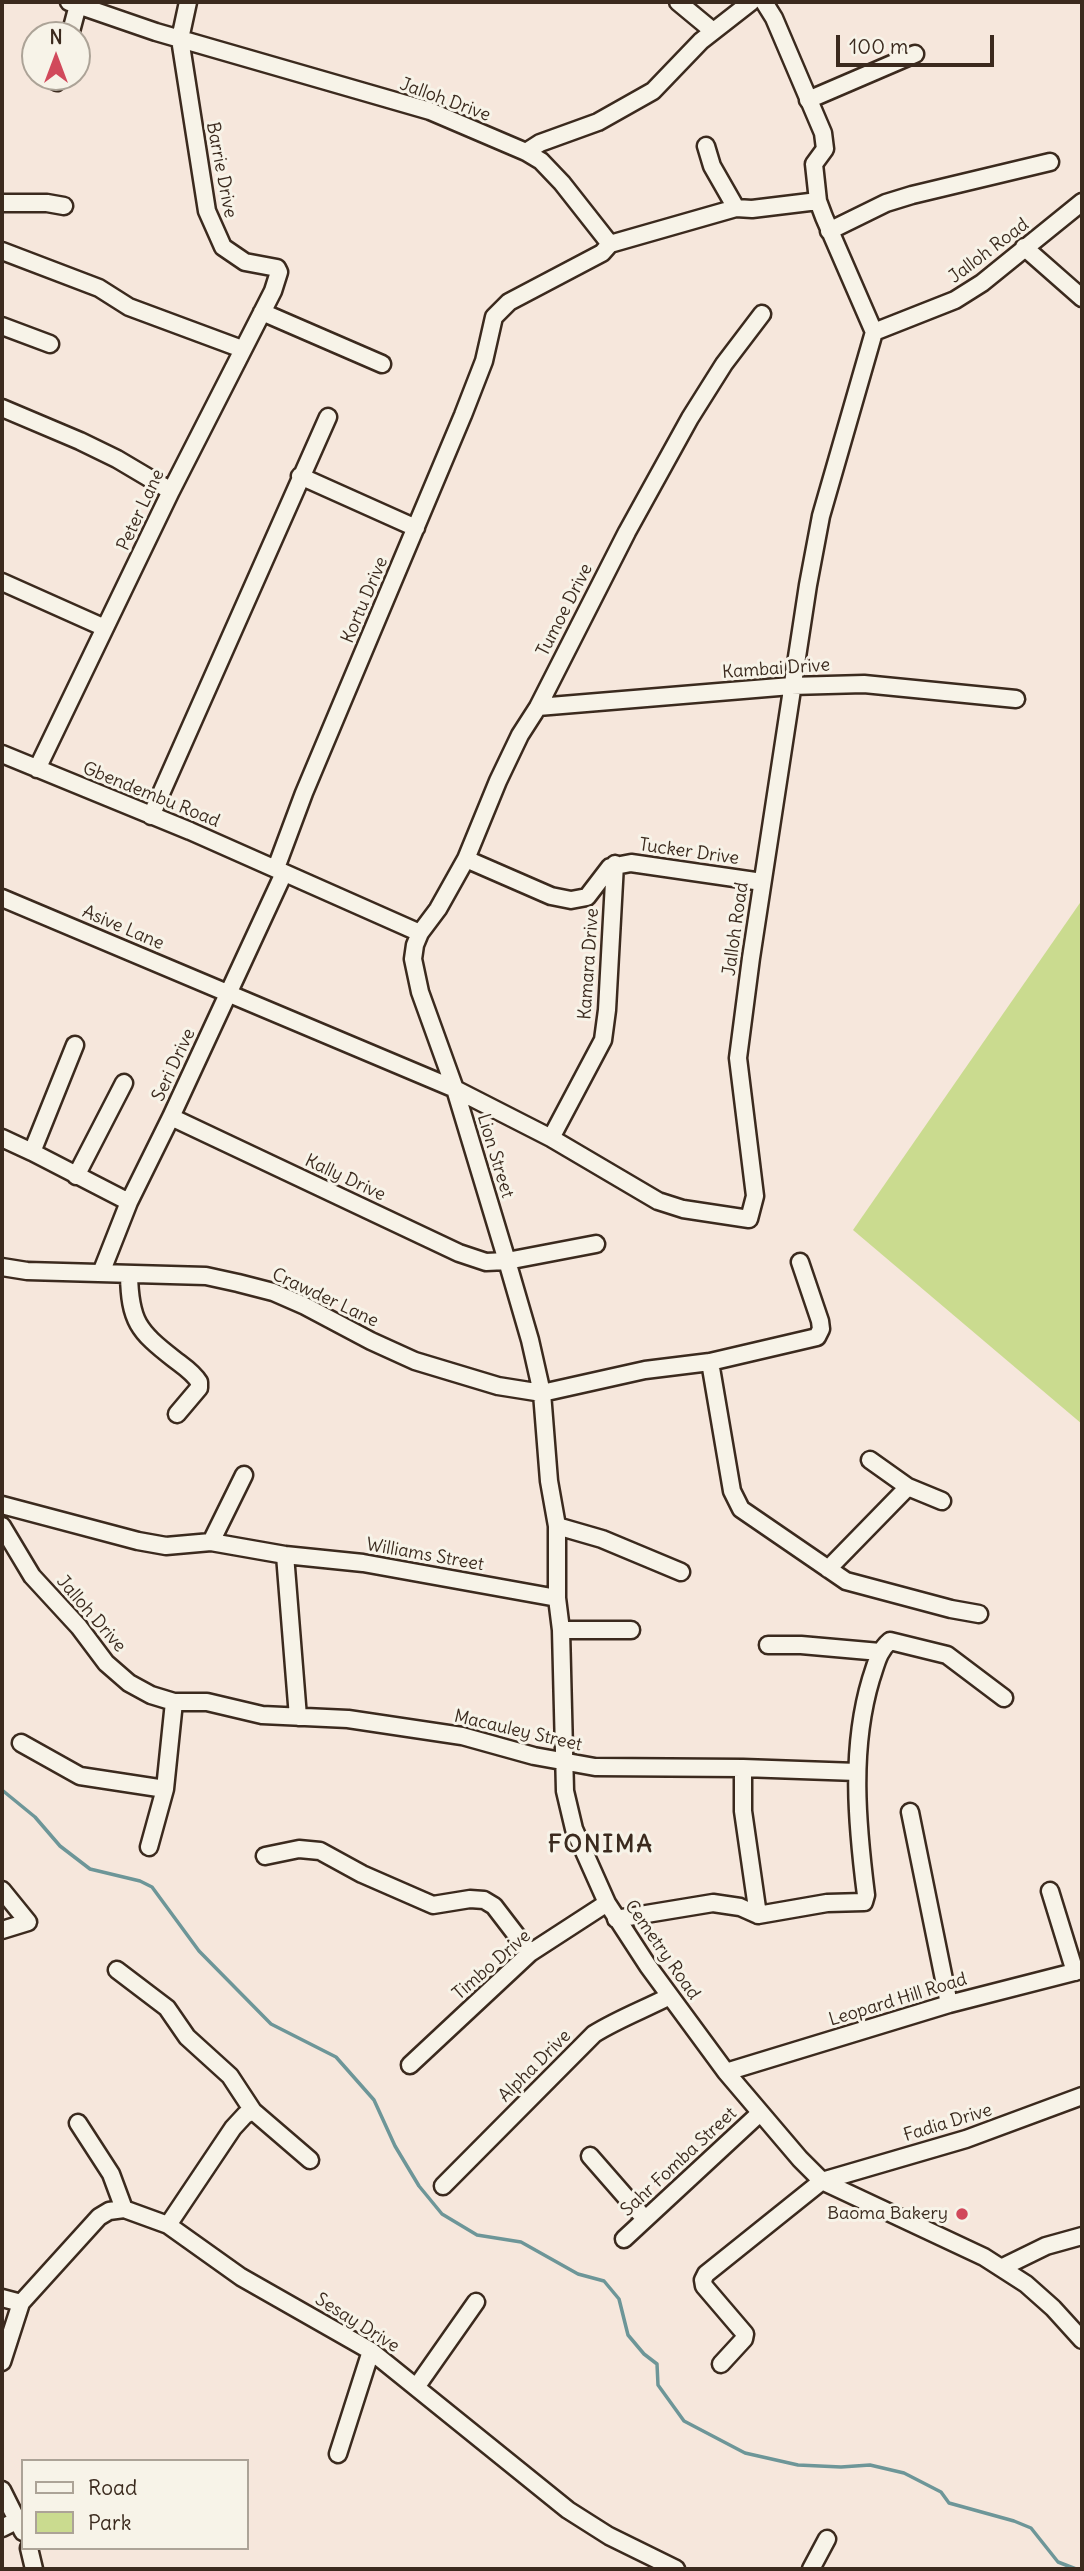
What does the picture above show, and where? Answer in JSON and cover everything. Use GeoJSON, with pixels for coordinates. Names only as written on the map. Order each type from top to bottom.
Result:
{"type":"FeatureCollection","features":[{"type":"Feature","properties":{"kind":"street"},"geometry":{"type":"LineString","coordinates":[[180,39],[188,2]]}},
{"type":"Feature","properties":{"kind":"street"},"geometry":{"type":"LineString","coordinates":[[678,2],[713,31]]}},
{"type":"Feature","properties":{"kind":"street"},"geometry":{"type":"LineString","coordinates":[[526,152],[540,143],[598,122],[653,91],[713,31],[751,2]]}},
{"type":"Feature","properties":{"kind":"street"},"geometry":{"type":"LineString","coordinates":[[764,2],[774,18],[826,141],[825,149],[814,164],[818,201],[874,332]]}},
{"type":"Feature","properties":{"kind":"street","name":"Jalloh Drive"},"geometry":{"type":"LineString","coordinates":[[73,4],[180,39],[430,111],[526,152],[541,161],[562,183],[610,244]]}},
{"type":"Feature","properties":{"kind":"street","name":"Barrie Drive"},"geometry":{"type":"LineString","coordinates":[[180,39],[207,211],[215,234],[223,247],[245,262],[277,268]]}},
{"type":"Feature","properties":{"kind":"street"},"geometry":{"type":"LineString","coordinates":[[808,100],[915,54]]}},
{"type":"Feature","properties":{"kind":"street"},"geometry":{"type":"LineString","coordinates":[[706,146],[718,179],[736,208]]}},
{"type":"Feature","properties":{"kind":"street"},"geometry":{"type":"LineString","coordinates":[[830,231],[887,203],[912,195],[1050,162]]}},
{"type":"Feature","properties":{"kind":"street"},"geometry":{"type":"LineString","coordinates":[[610,244],[736,208],[752,209],[818,201]]}},
{"type":"Feature","properties":{"kind":"street"},"geometry":{"type":"LineString","coordinates":[[2,202],[64,206]]}},
{"type":"Feature","properties":{"kind":"street","name":"Jalloh Road"},"geometry":{"type":"LineString","coordinates":[[228,994],[455,1089],[551,1138],[671,1206],[748,1219],[755,1196],[738,1058],[762,882],[821,516],[874,332],[955,300],[982,283],[1082,202]]}},
{"type":"Feature","properties":{"kind":"street","name":"Kortu Drive"},"geometry":{"type":"LineString","coordinates":[[280,870],[304,793],[484,362],[494,317],[509,302],[602,253],[610,244]]}},
{"type":"Feature","properties":{"kind":"street"},"geometry":{"type":"LineString","coordinates":[[1024,247],[1082,298]]}},
{"type":"Feature","properties":{"kind":"street"},"geometry":{"type":"LineString","coordinates":[[2,251],[99,288],[129,307],[242,349]]}},
{"type":"Feature","properties":{"kind":"street","name":"Peter Lane"},"geometry":{"type":"LineString","coordinates":[[37,769],[171,491],[262,312],[278,278],[277,268]]}},
{"type":"Feature","properties":{"kind":"street"},"geometry":{"type":"LineString","coordinates":[[262,312],[382,364]]}},
{"type":"Feature","properties":{"kind":"street","name":"Tumoe Drive"},"geometry":{"type":"LineString","coordinates":[[420,933],[438,909],[466,859],[520,736],[538,707],[596,590],[690,418],[724,364],[762,314]]}},
{"type":"Feature","properties":{"kind":"street"},"geometry":{"type":"LineString","coordinates":[[2,327],[50,344]]}},
{"type":"Feature","properties":{"kind":"street"},"geometry":{"type":"LineString","coordinates":[[2,408],[80,441],[171,491]]}},
{"type":"Feature","properties":{"kind":"street"},"geometry":{"type":"LineString","coordinates":[[151,816],[328,417]]}},
{"type":"Feature","properties":{"kind":"street"},"geometry":{"type":"LineString","coordinates":[[300,476],[416,528]]}},
{"type":"Feature","properties":{"kind":"street"},"geometry":{"type":"LineString","coordinates":[[2,582],[106,628]]}},
{"type":"Feature","properties":{"kind":"street","name":"Kambai Drive"},"geometry":{"type":"LineString","coordinates":[[538,707],[792,686],[864,684],[1016,699]]}},
{"type":"Feature","properties":{"kind":"street","name":"Gbendembu Road"},"geometry":{"type":"LineString","coordinates":[[2,754],[280,870],[420,933]]}},
{"type":"Feature","properties":{"kind":"street","name":"Tucker Drive"},"geometry":{"type":"LineString","coordinates":[[466,859],[551,896],[571,900],[587,897],[615,864],[651,864],[762,882]]}},
{"type":"Feature","properties":{"kind":"street","name":"Kamara Drive"},"geometry":{"type":"LineString","coordinates":[[551,1138],[603,1040],[615,864]]}},
{"type":"Feature","properties":{"kind":"street","name":"Seri Drive"},"geometry":{"type":"LineString","coordinates":[[101,1273],[129,1202],[228,994],[280,870]]}},
{"type":"Feature","properties":{"kind":"street","name":"Asive Lane"},"geometry":{"type":"LineString","coordinates":[[2,898],[228,994]]}},
{"type":"Feature","properties":{"kind":"street","name":"Lion Street"},"geometry":{"type":"LineString","coordinates":[[420,933],[413,959],[420,992],[455,1089],[530,1340],[542,1393]]}},
{"type":"Feature","properties":{"kind":"street"},"geometry":{"type":"LineString","coordinates":[[32,1152],[75,1045]]}},
{"type":"Feature","properties":{"kind":"street"},"geometry":{"type":"LineString","coordinates":[[76,1175],[124,1083]]}},
{"type":"Feature","properties":{"kind":"street","name":"Kally Drive"},"geometry":{"type":"LineString","coordinates":[[171,1117],[459,1253],[486,1262],[507,1261],[596,1244]]}},
{"type":"Feature","properties":{"kind":"street"},"geometry":{"type":"LineString","coordinates":[[2,1138],[129,1202]]}},
{"type":"Feature","properties":{"kind":"street"},"geometry":{"type":"LineString","coordinates":[[542,1393],[645,1370],[710,1362],[817,1337],[821,1329],[820,1321],[800,1262]]}},
{"type":"Feature","properties":{"kind":"street","name":"Crawder Lane"},"geometry":{"type":"LineString","coordinates":[[2,1267],[27,1271],[205,1276],[273,1292],[415,1360],[498,1386],[542,1393]]}},
{"type":"Feature","properties":{"kind":"street"},"geometry":{"type":"LineString","coordinates":[[129,1275],[130,1305],[137,1324],[154,1344],[200,1382],[199,1388],[177,1414]]}},
{"type":"Feature","properties":{"kind":"street"},"geometry":{"type":"LineString","coordinates":[[710,1362],[732,1491],[741,1509],[846,1581],[979,1614]]}},
{"type":"Feature","properties":{"kind":"street","name":"Cemetry Road"},"geometry":{"type":"LineString","coordinates":[[542,1393],[549,1480],[557,1526],[557,1598],[561,1630],[565,1791],[574,1829],[616,1919],[726,2072],[822,2181],[962,2246],[1001,2268],[1026,2284],[1053,2308],[1082,2340]]}},
{"type":"Feature","properties":{"kind":"street"},"geometry":{"type":"LineString","coordinates":[[870,1460],[908,1487],[942,1501]]}},
{"type":"Feature","properties":{"kind":"street"},"geometry":{"type":"LineString","coordinates":[[211,1542],[244,1475]]}},
{"type":"Feature","properties":{"kind":"street"},"geometry":{"type":"LineString","coordinates":[[828,1569],[908,1487]]}},
{"type":"Feature","properties":{"kind":"street","name":"Williams Street"},"geometry":{"type":"LineString","coordinates":[[2,1505],[138,1541],[166,1545],[211,1542],[285,1555],[363,1563],[557,1598]]}},
{"type":"Feature","properties":{"kind":"street","name":"Jalloh Drive"},"geometry":{"type":"LineString","coordinates":[[2,1526],[32,1576],[79,1627],[106,1663],[129,1683],[151,1695],[174,1702]]}},
{"type":"Feature","properties":{"kind":"street"},"geometry":{"type":"LineString","coordinates":[[557,1526],[602,1539],[681,1572]]}},
{"type":"Feature","properties":{"kind":"street"},"geometry":{"type":"LineString","coordinates":[[285,1555],[298,1717]]}},
{"type":"Feature","properties":{"kind":"street"},"geometry":{"type":"LineString","coordinates":[[561,1630],[631,1630]]}},
{"type":"Feature","properties":{"kind":"street"},"geometry":{"type":"LineString","coordinates":[[616,1919],[713,1903],[740,1907],[758,1915],[827,1903],[864,1902],[866,1895],[859,1839],[857,1772],[867,1692],[880,1652],[890,1641],[947,1655],[1004,1698]]}},
{"type":"Feature","properties":{"kind":"street"},"geometry":{"type":"LineString","coordinates":[[768,1645],[880,1652]]}},
{"type":"Feature","properties":{"kind":"street"},"geometry":{"type":"LineString","coordinates":[[149,1847],[165,1789],[174,1702]]}},
{"type":"Feature","properties":{"kind":"street","name":"Macauley Street"},"geometry":{"type":"LineString","coordinates":[[174,1702],[207,1702],[262,1715],[348,1719],[461,1736],[563,1762],[595,1767],[857,1772]]}},
{"type":"Feature","properties":{"kind":"street"},"geometry":{"type":"LineString","coordinates":[[21,1743],[80,1776],[165,1789]]}},
{"type":"Feature","properties":{"kind":"street"},"geometry":{"type":"LineString","coordinates":[[743,1768],[743,1811],[758,1915]]}},
{"type":"Feature","properties":{"kind":"street"},"geometry":{"type":"LineString","coordinates":[[911,1812],[948,2004]]}},
{"type":"Feature","properties":{"kind":"street"},"geometry":{"type":"LineString","coordinates":[[265,1856],[299,1849],[320,1851],[362,1874],[433,1905],[470,1899],[484,1900],[494,1906],[530,1953]]}},
{"type":"Feature","properties":{"kind":"street"},"geometry":{"type":"LineString","coordinates":[[2,1890],[28,1922],[2,1930]]}},
{"type":"Feature","properties":{"kind":"street"},"geometry":{"type":"LineString","coordinates":[[1050,1891],[1079,1971]]}},
{"type":"Feature","properties":{"kind":"street","name":"Timbo Drive"},"geometry":{"type":"LineString","coordinates":[[410,2065],[530,1953],[607,1903]]}},
{"type":"Feature","properties":{"kind":"street"},"geometry":{"type":"LineString","coordinates":[[117,1970],[167,2008],[187,2037],[230,2076],[253,2111],[310,2160]]}},
{"type":"Feature","properties":{"kind":"street","name":"Leopard Hill Road"},"geometry":{"type":"LineString","coordinates":[[726,2072],[948,2004],[1079,1971]]}},
{"type":"Feature","properties":{"kind":"street","name":"Alpha Drive"},"geometry":{"type":"LineString","coordinates":[[443,2186],[594,2034],[611,2023],[631,2017],[670,1996]]}},
{"type":"Feature","properties":{"kind":"street","name":"Fadia Drive"},"geometry":{"type":"LineString","coordinates":[[822,2181],[966,2139],[1082,2095]]}},
{"type":"Feature","properties":{"kind":"street"},"geometry":{"type":"LineString","coordinates":[[168,2225],[233,2128],[245,2115],[253,2111]]}},
{"type":"Feature","properties":{"kind":"street","name":"Sahr Fomba Street"},"geometry":{"type":"LineString","coordinates":[[624,2239],[760,2113]]}},
{"type":"Feature","properties":{"kind":"street"},"geometry":{"type":"LineString","coordinates":[[2,2362],[22,2304],[99,2217],[109,2211],[124,2209],[111,2174],[78,2123]]}},
{"type":"Feature","properties":{"kind":"street"},"geometry":{"type":"LineString","coordinates":[[590,2156],[645,2219]]}},
{"type":"Feature","properties":{"kind":"street"},"geometry":{"type":"LineString","coordinates":[[721,2364],[744,2339],[744,2334],[704,2286],[706,2274],[822,2181]]}},
{"type":"Feature","properties":{"kind":"street","name":"Sesay Drive"},"geometry":{"type":"LineString","coordinates":[[124,2209],[168,2225],[241,2277],[371,2351],[568,2510],[609,2536],[676,2569]]}},
{"type":"Feature","properties":{"kind":"street"},"geometry":{"type":"LineString","coordinates":[[1001,2268],[1046,2246],[1082,2236]]}},
{"type":"Feature","properties":{"kind":"street"},"geometry":{"type":"LineString","coordinates":[[2,2298],[22,2304]]}},
{"type":"Feature","properties":{"kind":"street"},"geometry":{"type":"LineString","coordinates":[[417,2386],[476,2302]]}},
{"type":"Feature","properties":{"kind":"street"},"geometry":{"type":"LineString","coordinates":[[338,2454],[371,2351]]}},
{"type":"Feature","properties":{"kind":"street"},"geometry":{"type":"LineString","coordinates":[[2,2490],[20,2526],[2,2528]]}},
{"type":"Feature","properties":{"kind":"street"},"geometry":{"type":"LineString","coordinates":[[811,2569],[827,2539]]}},
{"type":"Feature","properties":{"kind":"street"},"geometry":{"type":"LineString","coordinates":[[29,2550],[34,2569]]}},
{"type":"Feature","properties":{"kind":"green space"},"geometry":{"type":"Polygon","coordinates":[[[1082,900],[1082,1424],[853,1230],[1082,900]]]}},
{"type":"Feature","properties":{"kind":"waterway"},"geometry":{"type":"LineString","coordinates":[[2,1790],[35,1817],[60,1846],[90,1869],[140,1881],[152,1887],[199,1951],[271,2024],[336,2057],[374,2100],[395,2146],[419,2186],[442,2214],[477,2235],[521,2242],[578,2274],[604,2281],[619,2299],[628,2335],[644,2354],[657,2364],[658,2385],[684,2421],[745,2453],[798,2465],[870,2465],[904,2473],[941,2492],[949,2503],[1031,2528],[1058,2562],[1076,2569]]}},
{"type":"Feature","properties":{"kind":"place","name":"Baoma Bakery"},"geometry":{"type":"Point","coordinates":[962,2214]}},
{"type":"Feature","properties":{"kind":"district","name":"FONIMA"},"geometry":{"type":"Point","coordinates":[601,1845]}}]}
